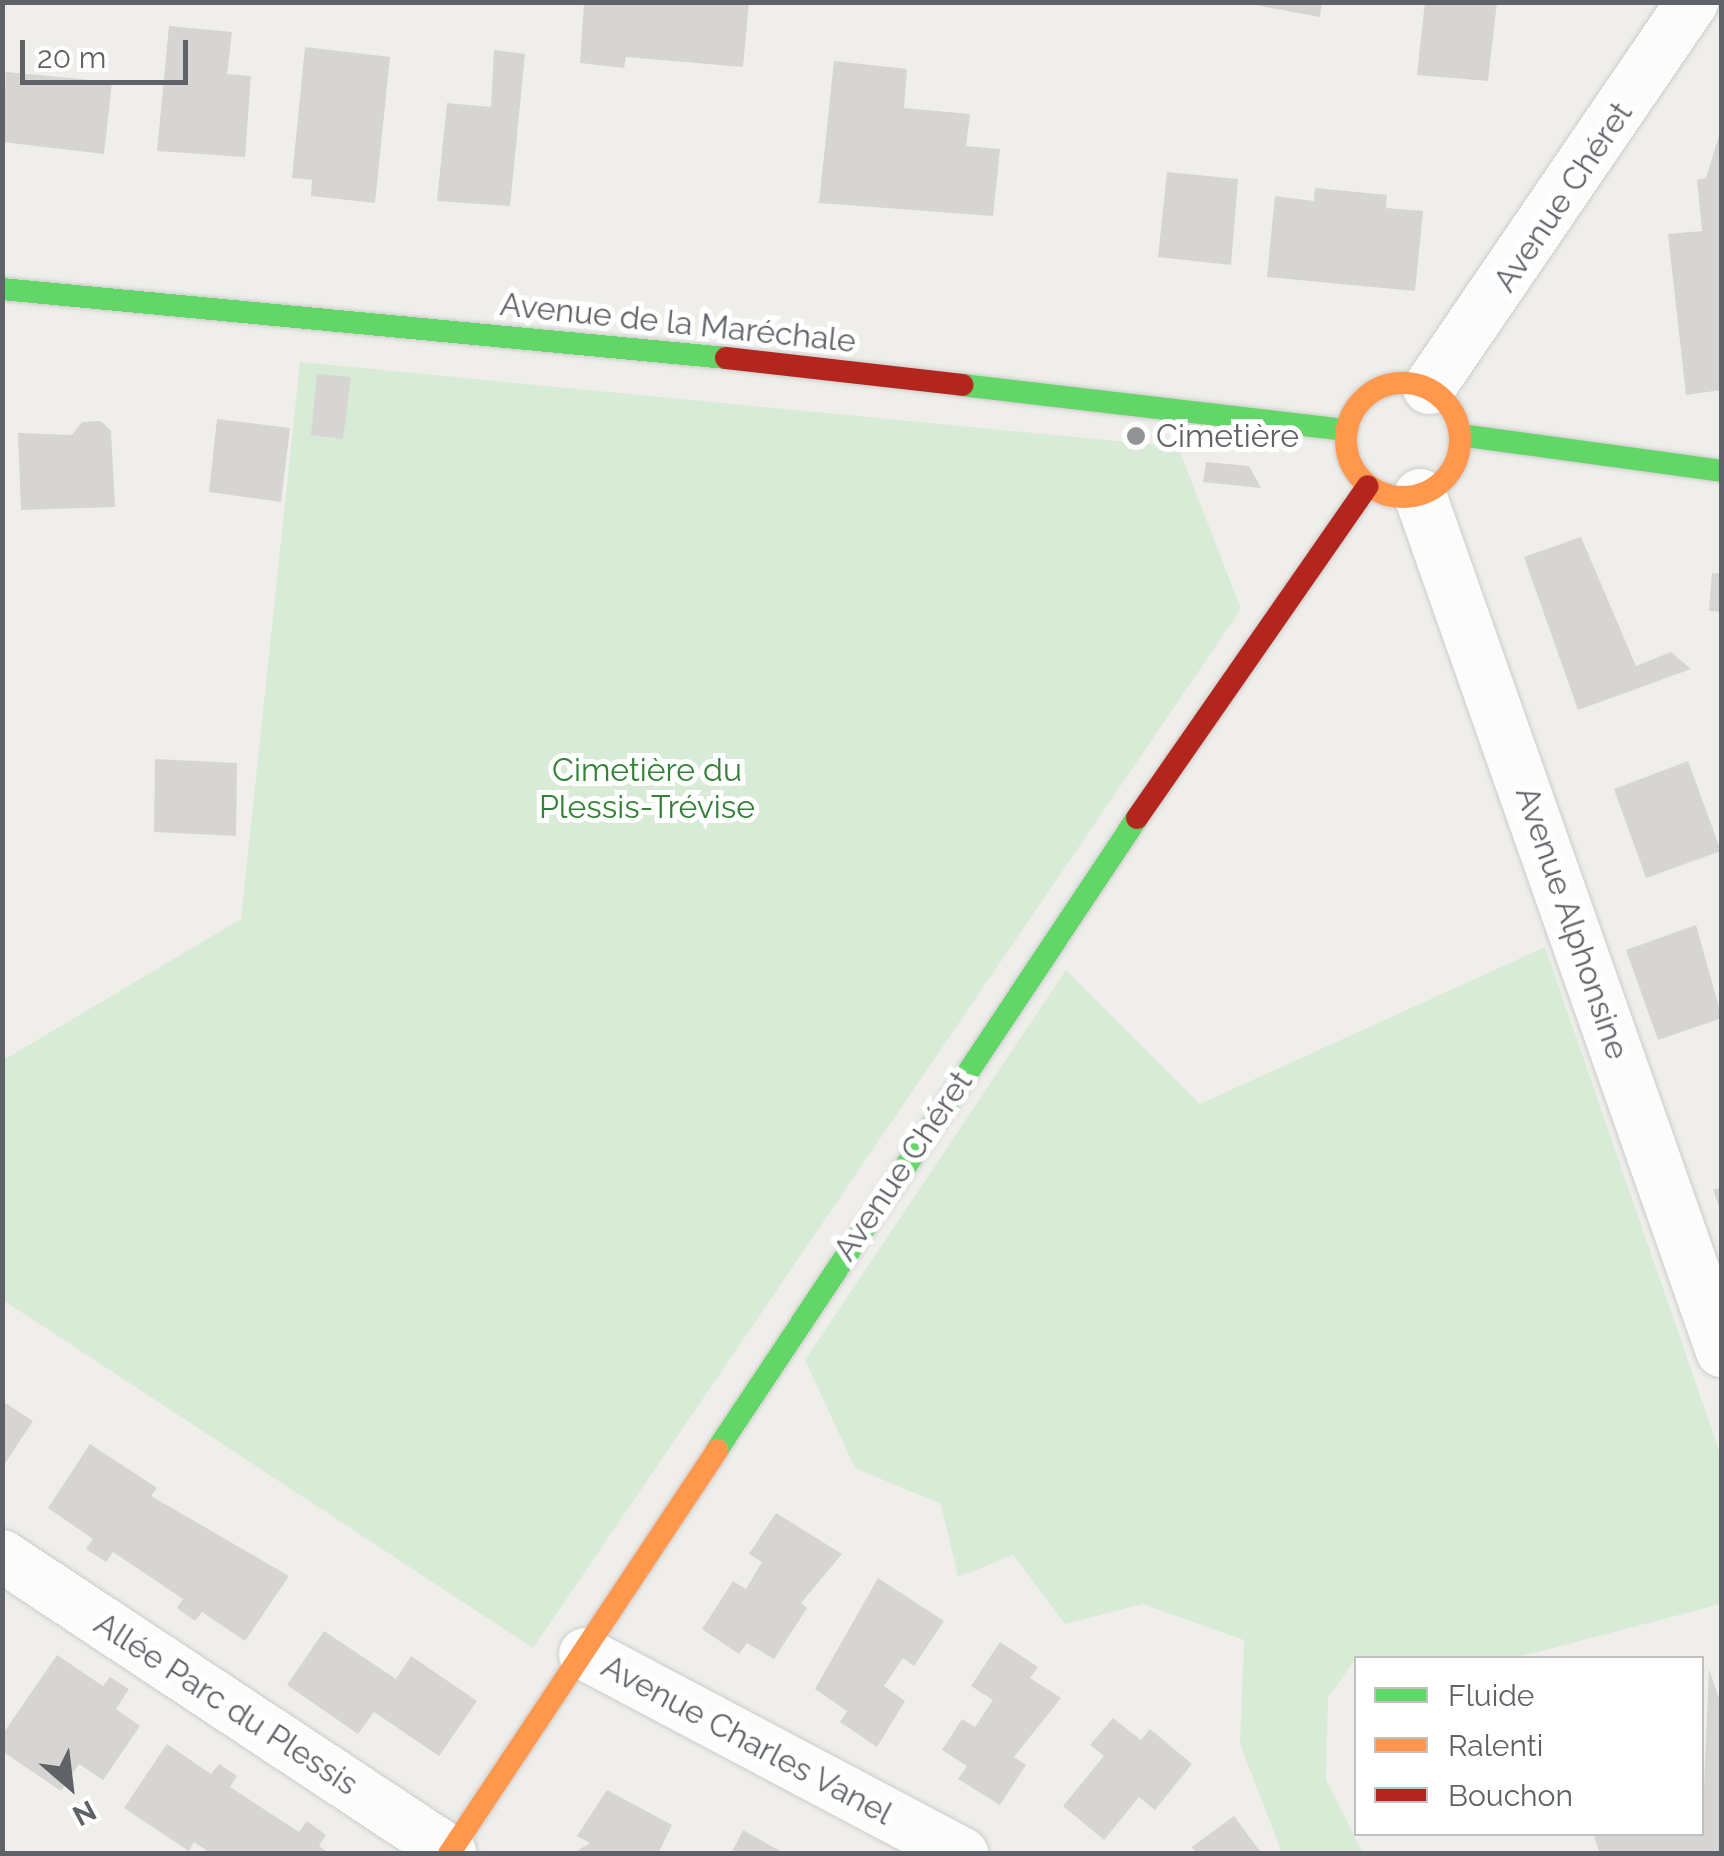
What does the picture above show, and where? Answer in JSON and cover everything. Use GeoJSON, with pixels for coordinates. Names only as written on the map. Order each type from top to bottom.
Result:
{"type":"FeatureCollection","features":[{"type":"Feature","properties":{"kind":"street","name":"Avenue Chéret"},"geometry":{"type":"LineString","coordinates":[[1429,388],[1692,2]]}},
{"type":"Feature","properties":{"kind":"street","name":"Avenue de la Maréchale"},"geometry":{"type":"LineString","coordinates":[[2,289],[1346,430]]}},
{"type":"Feature","properties":{"kind":"street"},"geometry":{"type":"LineString","coordinates":[[1429,388],[1460,435],[1451,472],[1420,495],[1368,486],[1350,461],[1346,430],[1376,389],[1429,388]]}},
{"type":"Feature","properties":{"kind":"street"},"geometry":{"type":"LineString","coordinates":[[1460,435],[1722,471]]}},
{"type":"Feature","properties":{"kind":"street","name":"Avenue Chéret"},"geometry":{"type":"LineString","coordinates":[[449,1853],[586,1654],[1203,718],[1368,486]]}},
{"type":"Feature","properties":{"kind":"street","name":"Avenue Alphonsine"},"geometry":{"type":"LineString","coordinates":[[1420,495],[1722,1351]]}},
{"type":"Feature","properties":{"kind":"street","name":"Allée Parc du Plessis"},"geometry":{"type":"LineString","coordinates":[[2,1556],[449,1853]]}},
{"type":"Feature","properties":{"kind":"street","name":"Avenue Charles Vanel"},"geometry":{"type":"LineString","coordinates":[[586,1654],[962,1854]]}},
{"type":"Feature","properties":{"kind":"green space","name":"Cimetière du Plessis-Trévise"},"geometry":{"type":"Polygon","coordinates":[[[300,362],[1178,447],[1241,609],[533,1648],[3,1300],[2,1061],[241,919],[300,362]]]}},
{"type":"Feature","properties":{"kind":"green space"},"geometry":{"type":"Polygon","coordinates":[[[1545,947],[1721,1456],[1721,1604],[1522,1656],[1354,1656],[1328,1698],[1326,1780],[1363,1853],[1282,1853],[1240,1744],[1244,1640],[1143,1604],[1065,1624],[1013,1555],[958,1577],[941,1504],[855,1468],[805,1360],[1066,970],[1200,1104],[1545,947]]]}},
{"type":"Feature","properties":{"kind":"building"},"geometry":{"type":"Polygon","coordinates":[[[584,2],[749,2],[743,67],[626,57],[624,68],[580,63],[584,2]]]}},
{"type":"Feature","properties":{"kind":"building"},"geometry":{"type":"Polygon","coordinates":[[[1240,2],[1322,2],[1320,17],[1240,2]]]}},
{"type":"Feature","properties":{"kind":"building"},"geometry":{"type":"Polygon","coordinates":[[[1425,2],[1497,2],[1488,81],[1417,75],[1425,2]]]}},
{"type":"Feature","properties":{"kind":"building"},"geometry":{"type":"Polygon","coordinates":[[[169,26],[232,32],[227,74],[251,76],[245,157],[157,151],[169,26]]]}},
{"type":"Feature","properties":{"kind":"building"},"geometry":{"type":"Polygon","coordinates":[[[305,47],[390,57],[375,203],[311,196],[312,180],[292,178],[305,47]]]}},
{"type":"Feature","properties":{"kind":"building"},"geometry":{"type":"Polygon","coordinates":[[[494,50],[525,54],[510,206],[437,201],[447,103],[491,107],[494,50]]]}},
{"type":"Feature","properties":{"kind":"building"},"geometry":{"type":"Polygon","coordinates":[[[834,61],[907,69],[904,108],[970,114],[966,146],[1000,149],[993,216],[819,203],[834,61]]]}},
{"type":"Feature","properties":{"kind":"building"},"geometry":{"type":"Polygon","coordinates":[[[6,72],[112,82],[104,154],[2,142],[6,72]]]}},
{"type":"Feature","properties":{"kind":"building"},"geometry":{"type":"Polygon","coordinates":[[[1722,126],[1722,390],[1686,395],[1668,234],[1702,231],[1697,180],[1706,178],[1722,126]]]}},
{"type":"Feature","properties":{"kind":"building"},"geometry":{"type":"Polygon","coordinates":[[[1167,172],[1238,179],[1231,265],[1158,257],[1167,172]]]}},
{"type":"Feature","properties":{"kind":"building"},"geometry":{"type":"Polygon","coordinates":[[[1315,188],[1387,195],[1386,208],[1423,211],[1415,291],[1267,277],[1275,196],[1314,201],[1315,188]]]}},
{"type":"Feature","properties":{"kind":"building"},"geometry":{"type":"Polygon","coordinates":[[[317,374],[351,377],[343,439],[311,435],[317,374]]]}},
{"type":"Feature","properties":{"kind":"building"},"geometry":{"type":"Polygon","coordinates":[[[217,419],[290,428],[281,502],[209,492],[217,419]]]}},
{"type":"Feature","properties":{"kind":"building"},"geometry":{"type":"Polygon","coordinates":[[[101,421],[111,431],[115,507],[21,510],[18,433],[72,435],[82,422],[101,421]]]}},
{"type":"Feature","properties":{"kind":"building"},"geometry":{"type":"Polygon","coordinates":[[[1206,462],[1249,466],[1261,488],[1203,482],[1206,462]]]}},
{"type":"Feature","properties":{"kind":"building"},"geometry":{"type":"Polygon","coordinates":[[[1581,537],[1636,666],[1671,652],[1691,669],[1578,710],[1524,557],[1581,537]]]}},
{"type":"Feature","properties":{"kind":"building"},"geometry":{"type":"Polygon","coordinates":[[[1712,573],[1722,574],[1722,612],[1709,611],[1712,573]]]}},
{"type":"Feature","properties":{"kind":"building"},"geometry":{"type":"Polygon","coordinates":[[[155,759],[237,763],[236,836],[154,832],[155,759]]]}},
{"type":"Feature","properties":{"kind":"building"},"geometry":{"type":"Polygon","coordinates":[[[1688,761],[1721,851],[1646,878],[1614,789],[1688,761]]]}},
{"type":"Feature","properties":{"kind":"building"},"geometry":{"type":"Polygon","coordinates":[[[1696,925],[1722,1018],[1658,1040],[1626,950],[1696,925]]]}},
{"type":"Feature","properties":{"kind":"building"},"geometry":{"type":"Polygon","coordinates":[[[1722,1187],[1722,1211],[1721,1212],[1713,1190],[1722,1187]]]}},
{"type":"Feature","properties":{"kind":"building"},"geometry":{"type":"Polygon","coordinates":[[[2,1401],[33,1421],[2,1468],[2,1401]]]}},
{"type":"Feature","properties":{"kind":"building"},"geometry":{"type":"Polygon","coordinates":[[[90,1444],[157,1488],[151,1496],[289,1576],[245,1641],[202,1612],[195,1621],[177,1608],[183,1599],[113,1552],[106,1562],[86,1549],[93,1539],[48,1508],[90,1444]]]}},
{"type":"Feature","properties":{"kind":"building"},"geometry":{"type":"Polygon","coordinates":[[[776,1513],[842,1554],[801,1603],[807,1608],[774,1659],[747,1643],[739,1654],[702,1629],[733,1581],[746,1589],[762,1562],[749,1554],[776,1513]]]}},
{"type":"Feature","properties":{"kind":"building"},"geometry":{"type":"Polygon","coordinates":[[[878,1578],[944,1621],[914,1666],[903,1658],[884,1686],[905,1701],[877,1747],[840,1722],[847,1711],[815,1689],[878,1578]]]}},
{"type":"Feature","properties":{"kind":"building"},"geometry":{"type":"Polygon","coordinates":[[[324,1631],[396,1679],[411,1656],[477,1701],[439,1756],[374,1712],[358,1734],[287,1685],[324,1631]]]}},
{"type":"Feature","properties":{"kind":"building"},"geometry":{"type":"Polygon","coordinates":[[[1000,1642],[1038,1667],[1030,1678],[1061,1698],[1014,1757],[1026,1765],[1000,1805],[958,1779],[967,1766],[942,1750],[962,1719],[975,1727],[993,1700],[971,1686],[1000,1642]]]}},
{"type":"Feature","properties":{"kind":"building"},"geometry":{"type":"Polygon","coordinates":[[[57,1655],[103,1686],[110,1677],[129,1689],[116,1709],[140,1726],[103,1780],[79,1764],[61,1791],[2,1751],[2,1735],[57,1655]]]}},
{"type":"Feature","properties":{"kind":"building"},"geometry":{"type":"Polygon","coordinates":[[[1709,1669],[1722,1707],[1722,1854],[1600,1854],[1594,1836],[1704,1836],[1709,1669]]]}},
{"type":"Feature","properties":{"kind":"building"},"geometry":{"type":"Polygon","coordinates":[[[1113,1718],[1141,1740],[1150,1729],[1192,1764],[1155,1810],[1139,1797],[1104,1840],[1063,1806],[1104,1756],[1090,1745],[1113,1718]]]}},
{"type":"Feature","properties":{"kind":"building"},"geometry":{"type":"Polygon","coordinates":[[[167,1744],[211,1774],[219,1764],[237,1776],[230,1787],[299,1832],[307,1821],[326,1835],[319,1846],[330,1854],[212,1854],[194,1842],[189,1851],[124,1808],[167,1744]]]}},
{"type":"Feature","properties":{"kind":"building"},"geometry":{"type":"Polygon","coordinates":[[[607,1790],[672,1825],[658,1854],[572,1854],[590,1843],[577,1836],[607,1790]]]}},
{"type":"Feature","properties":{"kind":"building"},"geometry":{"type":"Polygon","coordinates":[[[1234,1816],[1262,1854],[1198,1854],[1192,1847],[1234,1816]]]}},
{"type":"Feature","properties":{"kind":"building"},"geometry":{"type":"Polygon","coordinates":[[[743,1830],[771,1846],[786,1854],[731,1854],[743,1830]]]}},
{"type":"Feature","properties":{"kind":"traffic: fast"},"geometry":{"type":"LineString","coordinates":[[2,289],[726,358]]}},
{"type":"Feature","properties":{"kind":"traffic: fast"},"geometry":{"type":"LineString","coordinates":[[962,385],[1346,430]]}},
{"type":"Feature","properties":{"kind":"traffic: fast"},"geometry":{"type":"LineString","coordinates":[[1460,435],[1722,471]]}},
{"type":"Feature","properties":{"kind":"traffic: fast"},"geometry":{"type":"LineString","coordinates":[[717,1450],[1137,818]]}},
{"type":"Feature","properties":{"kind":"traffic: slow"},"geometry":{"type":"LineString","coordinates":[[1403,383],[1425,387],[1444,399],[1456,418],[1460,440],[1456,462],[1444,481],[1425,493],[1403,497],[1381,493],[1362,481],[1350,462],[1346,440],[1350,418],[1362,399],[1381,387],[1403,383]]}},
{"type":"Feature","properties":{"kind":"traffic: slow"},"geometry":{"type":"LineString","coordinates":[[449,1854],[717,1450]]}},
{"type":"Feature","properties":{"kind":"traffic: jam"},"geometry":{"type":"LineString","coordinates":[[726,358],[962,385]]}},
{"type":"Feature","properties":{"kind":"traffic: jam"},"geometry":{"type":"LineString","coordinates":[[1137,818],[1368,486]]}},
{"type":"Feature","properties":{"kind":"place","name":"Cimetière"},"geometry":{"type":"Point","coordinates":[1136,436]}}]}
